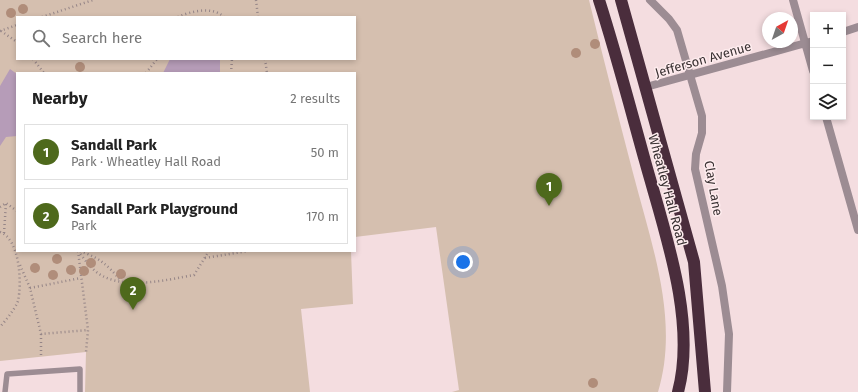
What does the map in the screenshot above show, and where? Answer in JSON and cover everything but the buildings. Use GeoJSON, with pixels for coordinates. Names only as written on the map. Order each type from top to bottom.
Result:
{"type":"FeatureCollection","features":[{"type":"Feature","properties":{"kind":"highway","name":"Wheatley Hall Road"},"geometry":{"type":"LineString","coordinates":[[599,0],[675,269],[682,322],[684,372],[678,392]]}},
{"type":"Feature","properties":{"kind":"highway","name":"Wheatley Hall Road"},"geometry":{"type":"LineString","coordinates":[[621,0],[694,262],[705,392]]}},
{"type":"Feature","properties":{"kind":"street","name":"Clay Lane"},"geometry":{"type":"LineString","coordinates":[[650,0],[669,18],[677,30],[702,116],[702,133],[696,154],[695,169],[722,286],[728,334],[727,392]]}},
{"type":"Feature","properties":{"kind":"street"},"geometry":{"type":"LineString","coordinates":[[793,0],[809,42]]}},
{"type":"Feature","properties":{"kind":"street"},"geometry":{"type":"LineString","coordinates":[[846,31],[858,27]]}},
{"type":"Feature","properties":{"kind":"street","name":"Jefferson Avenue"},"geometry":{"type":"LineString","coordinates":[[646,87],[809,42]]}},
{"type":"Feature","properties":{"kind":"street"},"geometry":{"type":"LineString","coordinates":[[827,120],[858,230]]}},
{"type":"Feature","properties":{"kind":"lane"},"geometry":{"type":"LineString","coordinates":[[5,392],[7,374],[80,369],[80,392]]}},
{"type":"Feature","properties":{"kind":"path"},"geometry":{"type":"LineString","coordinates":[[45,16],[93,0]]}},
{"type":"Feature","properties":{"kind":"path"},"geometry":{"type":"LineString","coordinates":[[256,0],[258,16]]}},
{"type":"Feature","properties":{"kind":"path"},"geometry":{"type":"LineString","coordinates":[[180,16],[188,13],[210,10],[222,16]]}},
{"type":"Feature","properties":{"kind":"path"},"geometry":{"type":"LineString","coordinates":[[0,31],[16,25]]}},
{"type":"Feature","properties":{"kind":"path"},"geometry":{"type":"LineString","coordinates":[[0,31],[16,41]]}},
{"type":"Feature","properties":{"kind":"path"},"geometry":{"type":"LineString","coordinates":[[34,60],[43,72]]}},
{"type":"Feature","properties":{"kind":"path"},"geometry":{"type":"LineString","coordinates":[[147,72],[156,60]]}},
{"type":"Feature","properties":{"kind":"path"},"geometry":{"type":"LineString","coordinates":[[231,72],[232,60]]}},
{"type":"Feature","properties":{"kind":"path"},"geometry":{"type":"LineString","coordinates":[[265,60],[267,72]]}},
{"type":"Feature","properties":{"kind":"path"},"geometry":{"type":"LineString","coordinates":[[0,207],[6,203]]}},
{"type":"Feature","properties":{"kind":"path"},"geometry":{"type":"LineString","coordinates":[[6,203],[16,210]]}},
{"type":"Feature","properties":{"kind":"path"},"geometry":{"type":"LineString","coordinates":[[6,203],[4,233],[14,248],[30,288],[41,334],[41,356]]}},
{"type":"Feature","properties":{"kind":"path"},"geometry":{"type":"LineString","coordinates":[[0,232],[4,233]]}},
{"type":"Feature","properties":{"kind":"path"},"geometry":{"type":"LineString","coordinates":[[78,252],[88,330],[86,352]]}},
{"type":"Feature","properties":{"kind":"path"},"geometry":{"type":"LineString","coordinates":[[79,252],[95,271],[129,284],[162,281],[194,275],[208,252]]}},
{"type":"Feature","properties":{"kind":"path"},"geometry":{"type":"LineString","coordinates":[[81,252],[94,257],[107,265],[121,281]]}},
{"type":"Feature","properties":{"kind":"path"},"geometry":{"type":"LineString","coordinates":[[205,258],[242,252]]}},
{"type":"Feature","properties":{"kind":"path"},"geometry":{"type":"LineString","coordinates":[[0,326],[17,302],[20,265]]}},
{"type":"Feature","properties":{"kind":"path"},"geometry":{"type":"LineString","coordinates":[[30,288],[81,278]]}},
{"type":"Feature","properties":{"kind":"path"},"geometry":{"type":"LineString","coordinates":[[41,334],[88,330]]}},
{"type":"Feature","properties":{"kind":"shaded area"},"geometry":{"type":"Polygon","coordinates":[[[0,0],[589,0],[655,254],[665,310],[666,337],[664,365],[658,392],[452,392],[459,390],[436,227],[356,237],[356,72],[16,72],[16,252],[351,252],[353,304],[301,309],[310,392],[85,392],[86,352],[0,361],[0,0]]]}},
{"type":"Feature","properties":{"kind":"shaded area"},"geometry":{"type":"Polygon","coordinates":[[[170,60],[220,60],[220,72],[164,72],[170,60]]]}},
{"type":"Feature","properties":{"kind":"shaded area"},"geometry":{"type":"Polygon","coordinates":[[[10,69],[16,73],[16,136],[6,137],[0,146],[0,86],[10,69]]]}},
{"type":"Feature","properties":{"kind":"place","name":"Sandall Park"},"geometry":{"type":"Point","coordinates":[549,206]}},
{"type":"Feature","properties":{"kind":"place","name":"Sandall Park Playground"},"geometry":{"type":"Point","coordinates":[133,310]}}]}
